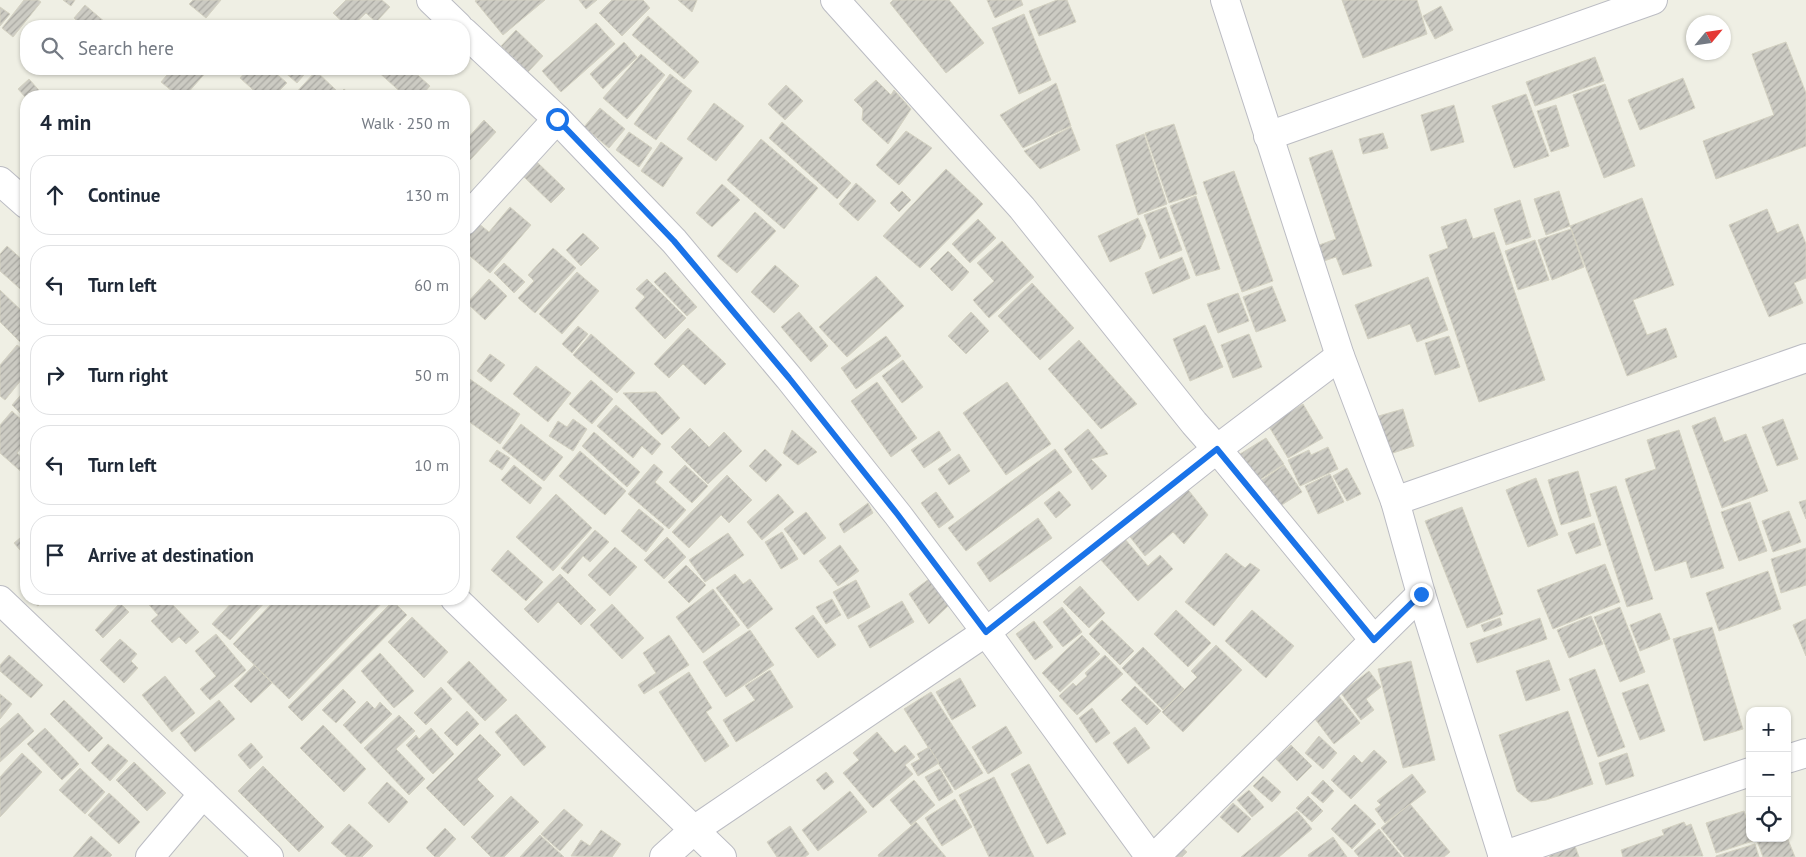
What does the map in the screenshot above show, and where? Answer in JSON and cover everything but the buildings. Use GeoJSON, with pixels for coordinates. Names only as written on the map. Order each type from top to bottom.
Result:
{"type":"FeatureCollection","features":[{"type":"Feature","properties":{"kind":"street"},"geometry":{"type":"LineString","coordinates":[[431,0],[452,20]]}},
{"type":"Feature","properties":{"kind":"street"},"geometry":{"type":"LineString","coordinates":[[835,0],[1022,208],[1194,424],[1217,449],[1374,640]]}},
{"type":"Feature","properties":{"kind":"street"},"geometry":{"type":"LineString","coordinates":[[1225,0],[1340,356],[1395,501],[1421,594],[1502,857],[1746,773]]}},
{"type":"Feature","properties":{"kind":"street"},"geometry":{"type":"LineString","coordinates":[[1268,136],[1653,0]]}},
{"type":"Feature","properties":{"kind":"street"},"geometry":{"type":"LineString","coordinates":[[470,38],[557,119],[674,241],[757,340],[898,515],[1150,857]]}},
{"type":"Feature","properties":{"kind":"street"},"geometry":{"type":"LineString","coordinates":[[470,214],[557,119]]}},
{"type":"Feature","properties":{"kind":"street"},"geometry":{"type":"LineString","coordinates":[[0,181],[20,199]]}},
{"type":"Feature","properties":{"kind":"street"},"geometry":{"type":"LineString","coordinates":[[664,857],[694,830],[986,632],[1217,449],[1340,356]]}},
{"type":"Feature","properties":{"kind":"street"},"geometry":{"type":"LineString","coordinates":[[1395,501],[1806,358]]}},
{"type":"Feature","properties":{"kind":"street"},"geometry":{"type":"LineString","coordinates":[[1155,857],[1421,594]]}},
{"type":"Feature","properties":{"kind":"street"},"geometry":{"type":"LineString","coordinates":[[0,600],[269,857]]}},
{"type":"Feature","properties":{"kind":"street"},"geometry":{"type":"LineString","coordinates":[[461,605],[722,857]]}},
{"type":"Feature","properties":{"kind":"street"},"geometry":{"type":"LineString","coordinates":[[1791,758],[1806,753]]}},
{"type":"Feature","properties":{"kind":"street"},"geometry":{"type":"LineString","coordinates":[[150,857],[203,794]]}},
{"type":"Feature","properties":{"kind":"route"},"geometry":{"type":"LineString","coordinates":[[557,119],[674,241],[789,378],[898,515],[986,632],[1217,449],[1374,640],[1421,594]]}}]}
